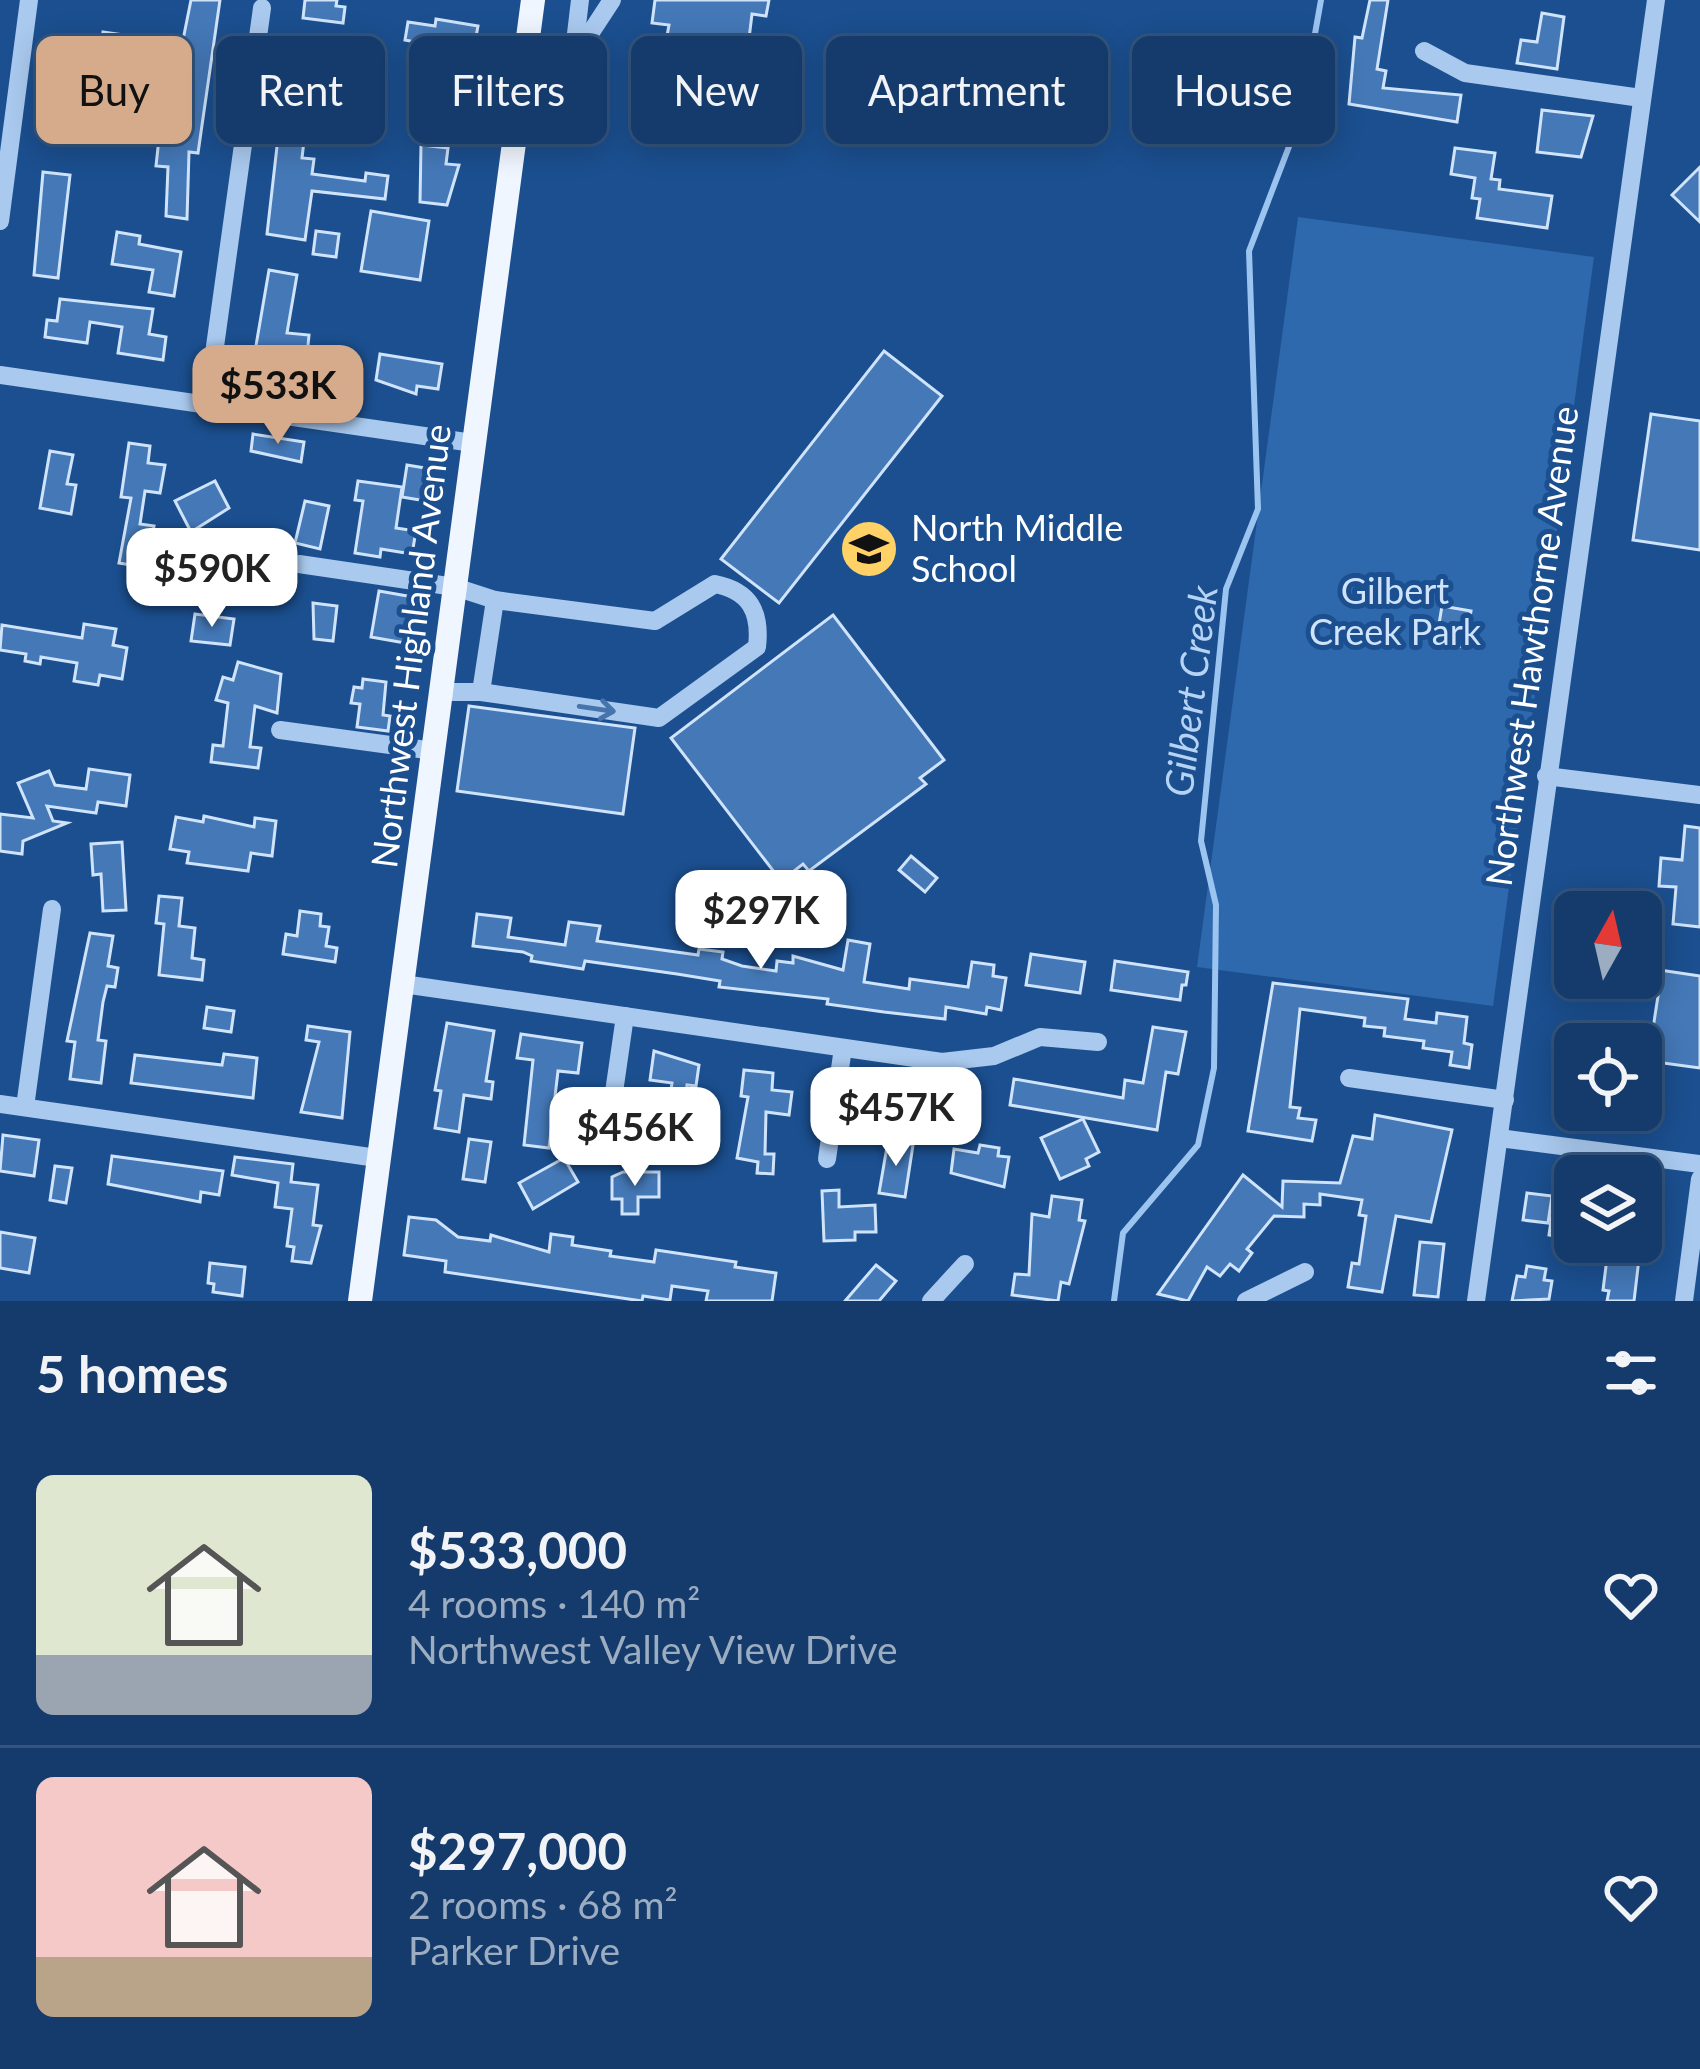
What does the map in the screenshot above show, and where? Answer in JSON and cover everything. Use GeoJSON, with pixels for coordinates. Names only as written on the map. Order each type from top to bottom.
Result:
{"type":"FeatureCollection","features":[{"type":"Feature","properties":{"kind":"main road","name":"Northwest Highland Avenue"},"geometry":{"type":"LineString","coordinates":[[528,36],[533,0]]}},
{"type":"Feature","properties":{"kind":"main road","name":"Northwest Highland Avenue"},"geometry":{"type":"LineString","coordinates":[[366,1300],[377,1158],[513,144]]}},
{"type":"Feature","properties":{"kind":"street"},"geometry":{"type":"LineString","coordinates":[[0,221],[29,0]]}},
{"type":"Feature","properties":{"kind":"street"},"geometry":{"type":"LineString","coordinates":[[576,36],[580,0]]}},
{"type":"Feature","properties":{"kind":"street"},"geometry":{"type":"LineString","coordinates":[[588,36],[612,0]]}},
{"type":"Feature","properties":{"kind":"street","name":"Northwest Hawthorne Avenue"},"geometry":{"type":"LineString","coordinates":[[1476,1301],[1656,0]]}},
{"type":"Feature","properties":{"kind":"street"},"geometry":{"type":"LineString","coordinates":[[207,404],[262,8]]}},
{"type":"Feature","properties":{"kind":"street"},"geometry":{"type":"LineString","coordinates":[[1424,51],[1466,74],[1641,98]]}},
{"type":"Feature","properties":{"kind":"street"},"geometry":{"type":"LineString","coordinates":[[0,375],[473,442]]}},
{"type":"Feature","properties":{"kind":"street"},"geometry":{"type":"LineString","coordinates":[[299,564],[455,587],[495,600],[655,621],[715,584],[735,588],[751,602],[760,622],[757,646],[659,718],[481,692],[442,692]]}},
{"type":"Feature","properties":{"kind":"street"},"geometry":{"type":"LineString","coordinates":[[481,692],[495,600]]}},
{"type":"Feature","properties":{"kind":"street"},"geometry":{"type":"LineString","coordinates":[[280,730],[434,751]]}},
{"type":"Feature","properties":{"kind":"street"},"geometry":{"type":"LineString","coordinates":[[1546,776],[1700,795]]}},
{"type":"Feature","properties":{"kind":"street"},"geometry":{"type":"LineString","coordinates":[[25,1107],[52,909]]}},
{"type":"Feature","properties":{"kind":"street"},"geometry":{"type":"LineString","coordinates":[[403,984],[954,1062],[994,1056],[1040,1037],[1098,1042]]}},
{"type":"Feature","properties":{"kind":"street"},"geometry":{"type":"LineString","coordinates":[[608,1127],[625,1016]]}},
{"type":"Feature","properties":{"kind":"street"},"geometry":{"type":"LineString","coordinates":[[827,1159],[843,1048]]}},
{"type":"Feature","properties":{"kind":"street"},"geometry":{"type":"LineString","coordinates":[[1348,1078],[1504,1100]]}},
{"type":"Feature","properties":{"kind":"street"},"geometry":{"type":"LineString","coordinates":[[0,1104],[377,1158]]}},
{"type":"Feature","properties":{"kind":"street"},"geometry":{"type":"LineString","coordinates":[[1499,1138],[1700,1164]]}},
{"type":"Feature","properties":{"kind":"street"},"geometry":{"type":"LineString","coordinates":[[1684,1301],[1700,1179]]}},
{"type":"Feature","properties":{"kind":"street"},"geometry":{"type":"LineString","coordinates":[[931,1301],[965,1264]]}},
{"type":"Feature","properties":{"kind":"street"},"geometry":{"type":"LineString","coordinates":[[1246,1301],[1305,1272]]}},
{"type":"Feature","properties":{"kind":"green space","name":"Gilbert Creek Park"},"geometry":{"type":"Polygon","coordinates":[[[1298,217],[1594,257],[1493,1006],[1197,967],[1298,217]]]}},
{"type":"Feature","properties":{"kind":"building"},"geometry":{"type":"Polygon","coordinates":[[[191,0],[220,0],[198,153],[189,152],[187,219],[166,216],[168,167],[156,166],[158,144],[192,144],[192,36],[184,36],[191,0]]]}},
{"type":"Feature","properties":{"kind":"building"},"geometry":{"type":"Polygon","coordinates":[[[305,0],[337,0],[336,6],[345,7],[343,23],[303,18],[305,0]]]}},
{"type":"Feature","properties":{"kind":"building"},"geometry":{"type":"Polygon","coordinates":[[[655,0],[769,0],[766,16],[752,14],[749,36],[667,36],[669,25],[652,23],[655,0]]]}},
{"type":"Feature","properties":{"kind":"building"},"geometry":{"type":"Polygon","coordinates":[[[1370,0],[1388,0],[1377,69],[1386,71],[1383,88],[1461,95],[1457,122],[1349,104],[1355,37],[1362,38],[1370,0]]]}},
{"type":"Feature","properties":{"kind":"building"},"geometry":{"type":"Polygon","coordinates":[[[1542,13],[1564,17],[1557,69],[1517,63],[1521,40],[1537,42],[1542,13]]]}},
{"type":"Feature","properties":{"kind":"building"},"geometry":{"type":"Polygon","coordinates":[[[436,19],[478,26],[476,36],[409,36],[405,40],[408,22],[435,26],[436,19]]]}},
{"type":"Feature","properties":{"kind":"building"},"geometry":{"type":"Polygon","coordinates":[[[1542,110],[1593,116],[1581,157],[1537,152],[1542,110]]]}},
{"type":"Feature","properties":{"kind":"building"},"geometry":{"type":"Polygon","coordinates":[[[277,144],[304,144],[302,158],[314,159],[312,174],[365,181],[366,173],[388,176],[385,199],[312,191],[305,240],[267,234],[277,144]]]}},
{"type":"Feature","properties":{"kind":"building"},"geometry":{"type":"Polygon","coordinates":[[[421,145],[448,148],[446,164],[459,165],[447,205],[420,202],[421,145]]]}},
{"type":"Feature","properties":{"kind":"building"},"geometry":{"type":"Polygon","coordinates":[[[1455,148],[1495,153],[1491,179],[1500,180],[1499,189],[1552,196],[1547,228],[1477,218],[1480,199],[1472,198],[1475,178],[1451,174],[1455,148]]]}},
{"type":"Feature","properties":{"kind":"building"},"geometry":{"type":"Polygon","coordinates":[[[1700,167],[1700,222],[1672,195],[1700,167]]]}},
{"type":"Feature","properties":{"kind":"building"},"geometry":{"type":"Polygon","coordinates":[[[43,172],[70,175],[58,278],[34,275],[43,172]]]}},
{"type":"Feature","properties":{"kind":"building"},"geometry":{"type":"Polygon","coordinates":[[[371,211],[429,221],[420,280],[361,271],[371,211]]]}},
{"type":"Feature","properties":{"kind":"building"},"geometry":{"type":"Polygon","coordinates":[[[316,231],[339,234],[336,257],[313,254],[316,231]]]}},
{"type":"Feature","properties":{"kind":"building"},"geometry":{"type":"Polygon","coordinates":[[[117,232],[140,236],[139,244],[181,252],[174,296],[149,292],[153,270],[112,264],[117,232]]]}},
{"type":"Feature","properties":{"kind":"building"},"geometry":{"type":"Polygon","coordinates":[[[269,270],[297,275],[287,333],[309,335],[307,356],[288,354],[287,367],[253,363],[269,270]]]}},
{"type":"Feature","properties":{"kind":"building"},"geometry":{"type":"Polygon","coordinates":[[[60,299],[153,309],[149,334],[166,337],[163,360],[118,353],[122,327],[90,322],[87,343],[45,337],[47,320],[57,321],[60,299]]]}},
{"type":"Feature","properties":{"kind":"building"},"geometry":{"type":"Polygon","coordinates":[[[884,351],[942,396],[779,603],[721,559],[884,351]]]}},
{"type":"Feature","properties":{"kind":"building"},"geometry":{"type":"Polygon","coordinates":[[[380,354],[442,364],[438,389],[417,386],[416,394],[376,380],[380,354]]]}},
{"type":"Feature","properties":{"kind":"building"},"geometry":{"type":"Polygon","coordinates":[[[1651,414],[1700,421],[1700,550],[1633,540],[1651,414]]]}},
{"type":"Feature","properties":{"kind":"building"},"geometry":{"type":"Polygon","coordinates":[[[253,434],[304,442],[301,462],[251,451],[253,434]]]}},
{"type":"Feature","properties":{"kind":"building"},"geometry":{"type":"Polygon","coordinates":[[[129,443],[150,446],[148,463],[165,465],[160,493],[145,491],[140,524],[154,526],[149,549],[158,551],[155,569],[119,563],[131,498],[121,497],[129,443]]]}},
{"type":"Feature","properties":{"kind":"building"},"geometry":{"type":"Polygon","coordinates":[[[50,451],[73,455],[67,484],[76,485],[71,514],[40,508],[50,451]]]}},
{"type":"Feature","properties":{"kind":"building"},"geometry":{"type":"Polygon","coordinates":[[[407,465],[431,469],[426,501],[402,497],[407,465]]]}},
{"type":"Feature","properties":{"kind":"building"},"geometry":{"type":"Polygon","coordinates":[[[215,481],[229,508],[191,532],[175,501],[215,481]]]}},
{"type":"Feature","properties":{"kind":"building"},"geometry":{"type":"Polygon","coordinates":[[[358,481],[402,487],[396,528],[416,531],[412,554],[381,549],[380,557],[355,553],[363,501],[355,500],[358,481]]]}},
{"type":"Feature","properties":{"kind":"building"},"geometry":{"type":"Polygon","coordinates":[[[305,501],[329,506],[320,549],[295,543],[305,501]]]}},
{"type":"Feature","properties":{"kind":"building"},"geometry":{"type":"Polygon","coordinates":[[[379,591],[413,597],[405,643],[371,637],[379,591]]]}},
{"type":"Feature","properties":{"kind":"building"},"geometry":{"type":"Polygon","coordinates":[[[313,603],[337,606],[333,641],[314,639],[313,603]]]}},
{"type":"Feature","properties":{"kind":"building"},"geometry":{"type":"Polygon","coordinates":[[[1442,606],[1471,611],[1465,647],[1436,642],[1442,606]]]}},
{"type":"Feature","properties":{"kind":"building"},"geometry":{"type":"Polygon","coordinates":[[[195,614],[234,619],[230,645],[191,641],[195,614]]]}},
{"type":"Feature","properties":{"kind":"building"},"geometry":{"type":"Polygon","coordinates":[[[833,615],[944,760],[920,778],[926,784],[809,871],[803,864],[781,881],[671,738],[833,615]]]}},
{"type":"Feature","properties":{"kind":"building"},"geometry":{"type":"Polygon","coordinates":[[[84,624],[116,629],[113,645],[127,648],[122,679],[100,675],[98,685],[74,681],[77,663],[41,657],[40,664],[25,661],[26,654],[0,650],[2,625],[82,638],[84,624]]]}},
{"type":"Feature","properties":{"kind":"building"},"geometry":{"type":"Polygon","coordinates":[[[238,662],[281,674],[277,713],[255,706],[250,747],[261,748],[258,768],[211,762],[213,745],[223,746],[228,703],[216,700],[223,677],[233,680],[238,662]]]}},
{"type":"Feature","properties":{"kind":"building"},"geometry":{"type":"Polygon","coordinates":[[[363,679],[386,682],[383,715],[390,716],[388,731],[357,727],[360,704],[351,703],[354,687],[362,688],[363,679]]]}},
{"type":"Feature","properties":{"kind":"building"},"geometry":{"type":"Polygon","coordinates":[[[469,706],[635,728],[623,814],[457,791],[469,706]]]}},
{"type":"Feature","properties":{"kind":"building"},"geometry":{"type":"Polygon","coordinates":[[[89,769],[130,775],[126,806],[98,802],[96,813],[47,806],[53,821],[67,823],[23,841],[22,854],[0,851],[0,814],[33,818],[18,783],[49,771],[55,785],[86,789],[89,769]]]}},
{"type":"Feature","properties":{"kind":"building"},"geometry":{"type":"Polygon","coordinates":[[[204,816],[254,827],[255,818],[276,821],[272,856],[251,853],[248,871],[187,863],[189,852],[170,849],[176,817],[203,822],[204,816]]]}},
{"type":"Feature","properties":{"kind":"building"},"geometry":{"type":"Polygon","coordinates":[[[1685,826],[1700,828],[1700,927],[1673,924],[1676,887],[1659,886],[1661,858],[1682,860],[1685,826]]]}},
{"type":"Feature","properties":{"kind":"building"},"geometry":{"type":"Polygon","coordinates":[[[122,842],[126,910],[103,911],[101,874],[93,875],[91,844],[122,842]]]}},
{"type":"Feature","properties":{"kind":"building"},"geometry":{"type":"Polygon","coordinates":[[[911,856],[937,878],[925,892],[899,870],[911,856]]]}},
{"type":"Feature","properties":{"kind":"building"},"geometry":{"type":"Polygon","coordinates":[[[159,896],[182,898],[179,926],[195,928],[192,958],[204,960],[202,980],[159,975],[164,924],[156,923],[159,896]]]}},
{"type":"Feature","properties":{"kind":"building"},"geometry":{"type":"Polygon","coordinates":[[[300,911],[321,914],[320,926],[329,927],[326,946],[337,948],[335,962],[283,954],[286,934],[297,936],[300,911]]]}},
{"type":"Feature","properties":{"kind":"building"},"geometry":{"type":"Polygon","coordinates":[[[477,914],[511,918],[508,937],[565,945],[569,922],[600,926],[597,941],[698,955],[699,949],[723,952],[722,959],[776,971],[777,961],[793,963],[793,956],[843,970],[848,940],[870,944],[864,982],[909,989],[910,979],[968,987],[972,962],[994,965],[993,976],[1006,978],[1001,1010],[987,1007],[986,1014],[946,1007],[945,1019],[884,1012],[827,1004],[828,999],[719,987],[720,981],[677,974],[585,961],[583,969],[531,961],[532,956],[523,952],[473,946],[477,914]]]}},
{"type":"Feature","properties":{"kind":"building"},"geometry":{"type":"Polygon","coordinates":[[[90,933],[113,936],[108,966],[118,968],[115,987],[107,986],[103,1002],[98,1040],[106,1041],[101,1083],[70,1079],[75,1042],[67,1041],[90,933]]]}},
{"type":"Feature","properties":{"kind":"building"},"geometry":{"type":"Polygon","coordinates":[[[1031,954],[1085,962],[1080,993],[1026,985],[1031,954]]]}},
{"type":"Feature","properties":{"kind":"building"},"geometry":{"type":"Polygon","coordinates":[[[1115,961],[1188,972],[1180,1000],[1111,990],[1115,961]]]}},
{"type":"Feature","properties":{"kind":"building"},"geometry":{"type":"Polygon","coordinates":[[[1662,970],[1700,976],[1700,1068],[1662,1063],[1662,1023],[1654,1023],[1658,999],[1662,999],[1662,970]]]}},
{"type":"Feature","properties":{"kind":"building"},"geometry":{"type":"Polygon","coordinates":[[[1273,983],[1408,999],[1405,1019],[1436,1023],[1437,1013],[1467,1017],[1464,1043],[1472,1045],[1469,1068],[1450,1065],[1452,1052],[1423,1048],[1424,1041],[1384,1036],[1385,1028],[1364,1026],[1365,1018],[1300,1009],[1290,1107],[1300,1108],[1298,1118],[1316,1120],[1312,1141],[1248,1131],[1273,983]]]}},
{"type":"Feature","properties":{"kind":"building"},"geometry":{"type":"Polygon","coordinates":[[[207,1007],[234,1011],[231,1032],[204,1028],[207,1007]]]}},
{"type":"Feature","properties":{"kind":"building"},"geometry":{"type":"Polygon","coordinates":[[[447,1023],[494,1031],[486,1081],[493,1082],[491,1099],[464,1095],[459,1132],[435,1128],[441,1091],[435,1090],[447,1023]]]}},
{"type":"Feature","properties":{"kind":"building"},"geometry":{"type":"Polygon","coordinates":[[[308,1026],[350,1032],[342,1118],[301,1112],[319,1042],[306,1040],[308,1026]]]}},
{"type":"Feature","properties":{"kind":"building"},"geometry":{"type":"Polygon","coordinates":[[[1153,1027],[1186,1032],[1178,1074],[1166,1072],[1157,1130],[1010,1105],[1014,1079],[1123,1098],[1125,1080],[1143,1083],[1153,1027]]]}},
{"type":"Feature","properties":{"kind":"building"},"geometry":{"type":"Polygon","coordinates":[[[521,1034],[582,1043],[578,1073],[558,1071],[549,1148],[524,1145],[533,1060],[517,1058],[521,1034]]]}},
{"type":"Feature","properties":{"kind":"building"},"geometry":{"type":"Polygon","coordinates":[[[654,1051],[699,1065],[696,1086],[687,1085],[683,1117],[706,1121],[701,1152],[657,1144],[660,1122],[666,1123],[672,1083],[650,1080],[654,1051]]]}},
{"type":"Feature","properties":{"kind":"building"},"geometry":{"type":"Polygon","coordinates":[[[224,1054],[257,1058],[253,1098],[131,1083],[135,1055],[222,1065],[224,1054]]]}},
{"type":"Feature","properties":{"kind":"building"},"geometry":{"type":"Polygon","coordinates":[[[744,1070],[773,1073],[772,1090],[792,1092],[789,1115],[766,1112],[765,1154],[774,1154],[773,1174],[757,1173],[758,1162],[737,1158],[748,1097],[741,1096],[744,1070]]]}},
{"type":"Feature","properties":{"kind":"building"},"geometry":{"type":"Polygon","coordinates":[[[888,1086],[925,1090],[922,1115],[887,1118],[888,1111],[869,1109],[871,1089],[887,1091],[888,1086]]]}},
{"type":"Feature","properties":{"kind":"building"},"geometry":{"type":"Polygon","coordinates":[[[1375,1115],[1452,1130],[1431,1222],[1396,1216],[1382,1292],[1348,1287],[1352,1263],[1359,1264],[1366,1216],[1359,1215],[1362,1200],[1320,1194],[1320,1205],[1304,1204],[1304,1217],[1274,1216],[1247,1249],[1252,1253],[1239,1271],[1230,1264],[1220,1276],[1207,1267],[1188,1301],[1158,1294],[1243,1175],[1282,1207],[1283,1181],[1340,1183],[1353,1136],[1372,1139],[1375,1115]]]}},
{"type":"Feature","properties":{"kind":"building"},"geometry":{"type":"Polygon","coordinates":[[[1083,1119],[1099,1152],[1086,1159],[1089,1166],[1060,1179],[1041,1138],[1083,1119]]]}},
{"type":"Feature","properties":{"kind":"building"},"geometry":{"type":"Polygon","coordinates":[[[3,1135],[39,1140],[34,1176],[0,1171],[3,1135]]]}},
{"type":"Feature","properties":{"kind":"building"},"geometry":{"type":"Polygon","coordinates":[[[469,1139],[491,1142],[485,1182],[463,1179],[469,1139]]]}},
{"type":"Feature","properties":{"kind":"building"},"geometry":{"type":"Polygon","coordinates":[[[888,1141],[913,1145],[905,1197],[879,1193],[888,1141]]]}},
{"type":"Feature","properties":{"kind":"building"},"geometry":{"type":"Polygon","coordinates":[[[980,1145],[999,1148],[998,1156],[1009,1157],[1004,1187],[951,1173],[954,1149],[978,1153],[980,1145]]]}},
{"type":"Feature","properties":{"kind":"building"},"geometry":{"type":"Polygon","coordinates":[[[112,1156],[223,1171],[219,1195],[201,1192],[200,1202],[108,1184],[112,1156]]]}},
{"type":"Feature","properties":{"kind":"building"},"geometry":{"type":"Polygon","coordinates":[[[235,1157],[293,1164],[291,1182],[318,1185],[313,1225],[321,1226],[311,1263],[292,1261],[294,1247],[287,1246],[292,1209],[275,1207],[278,1183],[232,1175],[235,1157]]]}},
{"type":"Feature","properties":{"kind":"building"},"geometry":{"type":"Polygon","coordinates":[[[564,1158],[578,1182],[533,1209],[519,1183],[564,1158]]]}},
{"type":"Feature","properties":{"kind":"building"},"geometry":{"type":"Polygon","coordinates":[[[55,1166],[72,1168],[66,1203],[50,1200],[55,1166]]]}},
{"type":"Feature","properties":{"kind":"building"},"geometry":{"type":"Polygon","coordinates":[[[623,1172],[659,1172],[659,1197],[638,1197],[638,1214],[622,1214],[622,1199],[612,1199],[612,1177],[623,1172]]]}},
{"type":"Feature","properties":{"kind":"building"},"geometry":{"type":"Polygon","coordinates":[[[839,1190],[839,1207],[875,1205],[876,1232],[855,1232],[855,1240],[824,1241],[822,1191],[839,1190]]]}},
{"type":"Feature","properties":{"kind":"building"},"geometry":{"type":"Polygon","coordinates":[[[1527,1193],[1552,1196],[1548,1223],[1523,1220],[1527,1193]]]}},
{"type":"Feature","properties":{"kind":"building"},"geometry":{"type":"Polygon","coordinates":[[[1052,1196],[1082,1200],[1079,1220],[1085,1221],[1069,1284],[1061,1282],[1058,1301],[1012,1295],[1015,1274],[1029,1275],[1032,1214],[1049,1217],[1052,1196]]]}},
{"type":"Feature","properties":{"kind":"building"},"geometry":{"type":"Polygon","coordinates":[[[409,1217],[436,1220],[458,1237],[490,1241],[491,1235],[549,1252],[551,1234],[573,1237],[572,1245],[611,1251],[610,1256],[654,1262],[656,1250],[736,1262],[735,1267],[776,1273],[772,1301],[706,1301],[708,1291],[672,1286],[670,1300],[643,1296],[642,1301],[445,1272],[446,1261],[404,1255],[409,1217]]]}},
{"type":"Feature","properties":{"kind":"building"},"geometry":{"type":"Polygon","coordinates":[[[0,1232],[35,1238],[29,1273],[0,1268],[0,1232]]]}},
{"type":"Feature","properties":{"kind":"building"},"geometry":{"type":"Polygon","coordinates":[[[1420,1242],[1444,1244],[1438,1297],[1414,1295],[1420,1242]]]}},
{"type":"Feature","properties":{"kind":"building"},"geometry":{"type":"Polygon","coordinates":[[[210,1263],[245,1267],[242,1296],[213,1292],[214,1284],[208,1283],[210,1263]]]}},
{"type":"Feature","properties":{"kind":"building"},"geometry":{"type":"Polygon","coordinates":[[[1606,1263],[1639,1263],[1634,1301],[1607,1301],[1609,1291],[1603,1290],[1606,1263]]]}},
{"type":"Feature","properties":{"kind":"building"},"geometry":{"type":"Polygon","coordinates":[[[876,1265],[896,1281],[879,1301],[845,1301],[876,1265]]]}},
{"type":"Feature","properties":{"kind":"building"},"geometry":{"type":"Polygon","coordinates":[[[1527,1266],[1546,1269],[1544,1280],[1552,1281],[1549,1299],[1512,1301],[1517,1276],[1525,1277],[1527,1266]]]}},
{"type":"Feature","properties":{"kind":"waterway","name":"Gilbert Creek"},"geometry":{"type":"LineString","coordinates":[[1114,1301],[1123,1233],[1198,1145],[1214,1068],[1216,905],[1201,841],[1226,589],[1258,509],[1249,251],[1300,118],[1321,0]]}},
{"type":"Feature","properties":{"kind":"place","name":"North Middle School"},"geometry":{"type":"Point","coordinates":[869,549]}}]}
